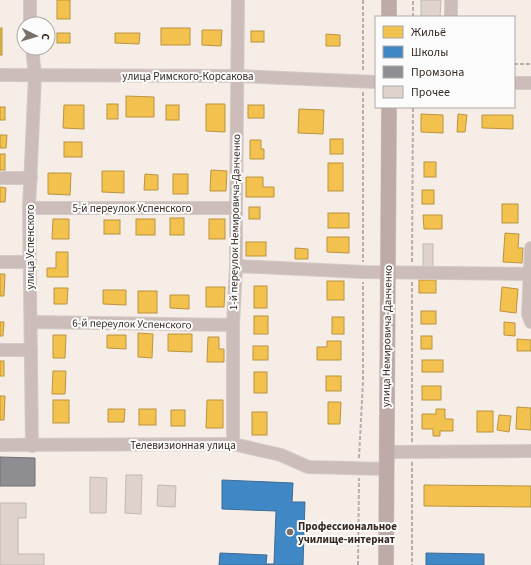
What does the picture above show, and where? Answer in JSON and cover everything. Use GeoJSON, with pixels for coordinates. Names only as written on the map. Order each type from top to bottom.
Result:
{"type":"FeatureCollection","features":[{"type":"Feature","properties":{"kind":"main road"},"geometry":{"type":"LineString","coordinates":[[389,0],[389,16]]}},
{"type":"Feature","properties":{"kind":"main road","name":"улица Немировича-Данченко"},"geometry":{"type":"LineString","coordinates":[[386,565],[389,108]]}},
{"type":"Feature","properties":{"kind":"street"},"geometry":{"type":"LineString","coordinates":[[30,0],[30,16]]}},
{"type":"Feature","properties":{"kind":"street","name":"1-й переулок Немировича-Данченко"},"geometry":{"type":"LineString","coordinates":[[234,444],[238,0]]}},
{"type":"Feature","properties":{"kind":"street"},"geometry":{"type":"LineString","coordinates":[[451,0],[451,16]]}},
{"type":"Feature","properties":{"kind":"street","name":"улица Успенского"},"geometry":{"type":"LineString","coordinates":[[32,446],[29,208],[35,75],[33,56]]}},
{"type":"Feature","properties":{"kind":"street","name":"улица Римского-Корсакова"},"geometry":{"type":"LineString","coordinates":[[0,75],[238,76],[375,82]]}},
{"type":"Feature","properties":{"kind":"street"},"geometry":{"type":"LineString","coordinates":[[515,83],[531,83]]}},
{"type":"Feature","properties":{"kind":"street"},"geometry":{"type":"LineString","coordinates":[[0,178],[31,178]]}},
{"type":"Feature","properties":{"kind":"street","name":"5-й переулок Успенского"},"geometry":{"type":"LineString","coordinates":[[29,208],[236,208]]}},
{"type":"Feature","properties":{"kind":"street"},"geometry":{"type":"LineString","coordinates":[[531,248],[528,314],[531,322]]}},
{"type":"Feature","properties":{"kind":"street"},"geometry":{"type":"LineString","coordinates":[[0,262],[30,262]]}},
{"type":"Feature","properties":{"kind":"street"},"geometry":{"type":"LineString","coordinates":[[236,266],[363,272],[530,274]]}},
{"type":"Feature","properties":{"kind":"street","name":"6-й переулок Успенского"},"geometry":{"type":"LineString","coordinates":[[31,322],[234,325]]}},
{"type":"Feature","properties":{"kind":"street"},"geometry":{"type":"LineString","coordinates":[[0,350],[31,350]]}},
{"type":"Feature","properties":{"kind":"street","name":"Телевизионная улица"},"geometry":{"type":"LineString","coordinates":[[0,445],[234,444],[281,455],[308,467],[386,469]]}},
{"type":"Feature","properties":{"kind":"street"},"geometry":{"type":"LineString","coordinates":[[386,452],[531,451]]}},
{"type":"Feature","properties":{"kind":"path"},"geometry":{"type":"LineString","coordinates":[[358,565],[359,468],[363,381],[363,0]]}},
{"type":"Feature","properties":{"kind":"path"},"geometry":{"type":"LineString","coordinates":[[413,0],[413,16]]}},
{"type":"Feature","properties":{"kind":"path"},"geometry":{"type":"LineString","coordinates":[[515,64],[531,64]]}},
{"type":"Feature","properties":{"kind":"path"},"geometry":{"type":"LineString","coordinates":[[412,565],[413,108]]}},
{"type":"Feature","properties":{"kind":"building: Жильё"},"geometry":{"type":"Polygon","coordinates":[[[57,0],[70,0],[70,19],[57,19],[57,0]]]}},
{"type":"Feature","properties":{"kind":"building: Жильё"},"geometry":{"type":"Polygon","coordinates":[[[0,28],[2,28],[2,55],[0,55],[0,28]]]}},
{"type":"Feature","properties":{"kind":"building: Жильё"},"geometry":{"type":"Polygon","coordinates":[[[161,28],[190,28],[190,45],[161,45],[161,28]]]}},
{"type":"Feature","properties":{"kind":"building: Жильё"},"geometry":{"type":"Polygon","coordinates":[[[202,30],[222,30],[221,46],[202,45],[202,30]]]}},
{"type":"Feature","properties":{"kind":"building: Жильё"},"geometry":{"type":"Polygon","coordinates":[[[251,31],[264,31],[264,42],[251,42],[251,31]]]}},
{"type":"Feature","properties":{"kind":"building: Жильё"},"geometry":{"type":"Polygon","coordinates":[[[57,33],[70,33],[70,43],[57,43],[57,33]]]}},
{"type":"Feature","properties":{"kind":"building: Жильё"},"geometry":{"type":"Polygon","coordinates":[[[115,33],[140,33],[139,44],[115,43],[115,33]]]}},
{"type":"Feature","properties":{"kind":"building: Жильё"},"geometry":{"type":"Polygon","coordinates":[[[326,34],[340,35],[340,46],[326,46],[326,34]]]}},
{"type":"Feature","properties":{"kind":"building: Жильё"},"geometry":{"type":"Polygon","coordinates":[[[126,96],[154,97],[154,117],[126,117],[126,96]]]}},
{"type":"Feature","properties":{"kind":"building: Жильё"},"geometry":{"type":"Polygon","coordinates":[[[107,104],[118,104],[118,119],[107,119],[107,104]]]}},
{"type":"Feature","properties":{"kind":"building: Жильё"},"geometry":{"type":"Polygon","coordinates":[[[206,104],[225,104],[225,132],[206,131],[206,104]]]}},
{"type":"Feature","properties":{"kind":"building: Жильё"},"geometry":{"type":"Polygon","coordinates":[[[64,105],[84,105],[84,129],[63,128],[64,105]]]}},
{"type":"Feature","properties":{"kind":"building: Жильё"},"geometry":{"type":"Polygon","coordinates":[[[166,105],[179,105],[179,120],[166,120],[166,105]]]}},
{"type":"Feature","properties":{"kind":"building: Жильё"},"geometry":{"type":"Polygon","coordinates":[[[248,105],[264,105],[264,118],[248,118],[248,105]]]}},
{"type":"Feature","properties":{"kind":"building: Жильё"},"geometry":{"type":"Polygon","coordinates":[[[0,107],[5,107],[5,120],[0,120],[0,107]]]}},
{"type":"Feature","properties":{"kind":"building: Жильё"},"geometry":{"type":"Polygon","coordinates":[[[299,109],[324,110],[323,134],[298,133],[299,109]]]}},
{"type":"Feature","properties":{"kind":"building: Жильё"},"geometry":{"type":"Polygon","coordinates":[[[421,114],[443,115],[443,133],[421,132],[421,114]]]}},
{"type":"Feature","properties":{"kind":"building: Жильё"},"geometry":{"type":"Polygon","coordinates":[[[458,114],[467,115],[465,132],[457,132],[458,114]]]}},
{"type":"Feature","properties":{"kind":"building: Жильё"},"geometry":{"type":"Polygon","coordinates":[[[482,115],[513,115],[513,129],[482,128],[482,115]]]}},
{"type":"Feature","properties":{"kind":"building: Жильё"},"geometry":{"type":"Polygon","coordinates":[[[0,135],[7,135],[6,148],[0,148],[0,135]]]}},
{"type":"Feature","properties":{"kind":"building: Жильё"},"geometry":{"type":"Polygon","coordinates":[[[330,139],[343,139],[343,154],[330,154],[330,139]]]}},
{"type":"Feature","properties":{"kind":"building: Жильё"},"geometry":{"type":"Polygon","coordinates":[[[250,140],[261,140],[261,149],[264,149],[264,159],[250,159],[250,140]]]}},
{"type":"Feature","properties":{"kind":"building: Жильё"},"geometry":{"type":"Polygon","coordinates":[[[64,142],[82,142],[82,157],[64,157],[64,142]]]}},
{"type":"Feature","properties":{"kind":"building: Жильё"},"geometry":{"type":"Polygon","coordinates":[[[0,154],[5,154],[5,170],[0,170],[0,154]]]}},
{"type":"Feature","properties":{"kind":"building: Жильё"},"geometry":{"type":"Polygon","coordinates":[[[424,162],[436,162],[436,177],[424,177],[424,162]]]}},
{"type":"Feature","properties":{"kind":"building: Жильё"},"geometry":{"type":"Polygon","coordinates":[[[328,163],[343,163],[343,191],[328,191],[328,163]]]}},
{"type":"Feature","properties":{"kind":"building: Жильё"},"geometry":{"type":"Polygon","coordinates":[[[211,170],[227,171],[226,191],[210,191],[211,170]]]}},
{"type":"Feature","properties":{"kind":"building: Жильё"},"geometry":{"type":"Polygon","coordinates":[[[102,171],[124,171],[124,193],[102,192],[102,171]]]}},
{"type":"Feature","properties":{"kind":"building: Жильё"},"geometry":{"type":"Polygon","coordinates":[[[48,173],[71,173],[70,195],[48,194],[48,173]]]}},
{"type":"Feature","properties":{"kind":"building: Жильё"},"geometry":{"type":"Polygon","coordinates":[[[145,174],[158,175],[158,190],[144,190],[145,174]]]}},
{"type":"Feature","properties":{"kind":"building: Жильё"},"geometry":{"type":"Polygon","coordinates":[[[173,174],[188,174],[188,194],[173,194],[173,174]]]}},
{"type":"Feature","properties":{"kind":"building: Жильё"},"geometry":{"type":"Polygon","coordinates":[[[246,177],[263,177],[263,187],[274,187],[274,197],[246,197],[246,177]]]}},
{"type":"Feature","properties":{"kind":"building: Жильё"},"geometry":{"type":"Polygon","coordinates":[[[0,187],[6,188],[5,202],[0,202],[0,187]]]}},
{"type":"Feature","properties":{"kind":"building: Жильё"},"geometry":{"type":"Polygon","coordinates":[[[422,190],[434,190],[434,204],[422,204],[422,190]]]}},
{"type":"Feature","properties":{"kind":"building: Жильё"},"geometry":{"type":"Polygon","coordinates":[[[502,204],[518,204],[518,223],[502,223],[502,204]]]}},
{"type":"Feature","properties":{"kind":"building: Жильё"},"geometry":{"type":"Polygon","coordinates":[[[249,207],[260,207],[260,219],[249,219],[249,207]]]}},
{"type":"Feature","properties":{"kind":"building: Жильё"},"geometry":{"type":"Polygon","coordinates":[[[328,213],[349,213],[349,228],[328,228],[328,213]]]}},
{"type":"Feature","properties":{"kind":"building: Жильё"},"geometry":{"type":"Polygon","coordinates":[[[423,215],[442,215],[442,229],[424,229],[423,215]]]}},
{"type":"Feature","properties":{"kind":"building: Жильё"},"geometry":{"type":"Polygon","coordinates":[[[170,218],[184,218],[184,235],[170,235],[170,218]]]}},
{"type":"Feature","properties":{"kind":"building: Жильё"},"geometry":{"type":"Polygon","coordinates":[[[53,219],[69,219],[69,239],[52,239],[53,219]]]}},
{"type":"Feature","properties":{"kind":"building: Жильё"},"geometry":{"type":"Polygon","coordinates":[[[136,219],[155,219],[155,235],[136,235],[136,219]]]}},
{"type":"Feature","properties":{"kind":"building: Жильё"},"geometry":{"type":"Polygon","coordinates":[[[209,219],[225,219],[225,239],[209,239],[209,219]]]}},
{"type":"Feature","properties":{"kind":"building: Жильё"},"geometry":{"type":"Polygon","coordinates":[[[104,220],[120,220],[120,234],[104,234],[104,220]]]}},
{"type":"Feature","properties":{"kind":"building: Жильё"},"geometry":{"type":"Polygon","coordinates":[[[505,233],[519,234],[518,248],[523,248],[522,263],[503,262],[505,233]]]}},
{"type":"Feature","properties":{"kind":"building: Жильё"},"geometry":{"type":"Polygon","coordinates":[[[327,237],[349,237],[349,253],[327,252],[327,237]]]}},
{"type":"Feature","properties":{"kind":"building: Жильё"},"geometry":{"type":"Polygon","coordinates":[[[246,242],[266,242],[266,256],[246,256],[246,242]]]}},
{"type":"Feature","properties":{"kind":"building: Жильё"},"geometry":{"type":"Polygon","coordinates":[[[295,248],[308,249],[308,259],[295,259],[295,248]]]}},
{"type":"Feature","properties":{"kind":"building: Жильё"},"geometry":{"type":"Polygon","coordinates":[[[56,252],[68,252],[68,277],[47,277],[47,268],[56,268],[56,252]]]}},
{"type":"Feature","properties":{"kind":"building: Жильё"},"geometry":{"type":"Polygon","coordinates":[[[0,274],[5,274],[4,296],[0,296],[0,274]]]}},
{"type":"Feature","properties":{"kind":"building: Жильё"},"geometry":{"type":"Polygon","coordinates":[[[419,280],[436,280],[436,293],[419,293],[419,280]]]}},
{"type":"Feature","properties":{"kind":"building: Жильё"},"geometry":{"type":"Polygon","coordinates":[[[327,281],[344,281],[344,300],[327,300],[327,281]]]}},
{"type":"Feature","properties":{"kind":"building: Жильё"},"geometry":{"type":"Polygon","coordinates":[[[254,286],[267,286],[267,308],[254,308],[254,286]]]}},
{"type":"Feature","properties":{"kind":"building: Жильё"},"geometry":{"type":"Polygon","coordinates":[[[206,287],[225,287],[224,307],[206,307],[206,287]]]}},
{"type":"Feature","properties":{"kind":"building: Жильё"},"geometry":{"type":"Polygon","coordinates":[[[502,287],[518,289],[516,313],[500,311],[502,287]]]}},
{"type":"Feature","properties":{"kind":"building: Жильё"},"geometry":{"type":"Polygon","coordinates":[[[54,288],[68,288],[67,304],[54,304],[54,288]]]}},
{"type":"Feature","properties":{"kind":"building: Жильё"},"geometry":{"type":"Polygon","coordinates":[[[103,290],[126,290],[126,305],[103,304],[103,290]]]}},
{"type":"Feature","properties":{"kind":"building: Жильё"},"geometry":{"type":"Polygon","coordinates":[[[138,291],[157,291],[157,313],[138,313],[138,291]]]}},
{"type":"Feature","properties":{"kind":"building: Жильё"},"geometry":{"type":"Polygon","coordinates":[[[170,295],[189,295],[189,309],[170,308],[170,295]]]}},
{"type":"Feature","properties":{"kind":"building: Жильё"},"geometry":{"type":"Polygon","coordinates":[[[421,311],[436,311],[436,324],[421,324],[421,311]]]}},
{"type":"Feature","properties":{"kind":"building: Жильё"},"geometry":{"type":"Polygon","coordinates":[[[254,316],[268,316],[268,334],[254,334],[254,316]]]}},
{"type":"Feature","properties":{"kind":"building: Жильё"},"geometry":{"type":"Polygon","coordinates":[[[332,317],[344,317],[344,334],[332,334],[332,317]]]}},
{"type":"Feature","properties":{"kind":"building: Жильё"},"geometry":{"type":"Polygon","coordinates":[[[0,322],[4,322],[3,336],[0,336],[0,322]]]}},
{"type":"Feature","properties":{"kind":"building: Жильё"},"geometry":{"type":"Polygon","coordinates":[[[504,322],[515,323],[515,336],[504,335],[504,322]]]}},
{"type":"Feature","properties":{"kind":"building: Жильё"},"geometry":{"type":"Polygon","coordinates":[[[138,333],[153,334],[152,358],[138,357],[138,333]]]}},
{"type":"Feature","properties":{"kind":"building: Жильё"},"geometry":{"type":"Polygon","coordinates":[[[168,334],[192,334],[192,352],[168,351],[168,334]]]}},
{"type":"Feature","properties":{"kind":"building: Жильё"},"geometry":{"type":"Polygon","coordinates":[[[53,335],[66,335],[65,358],[53,358],[53,335]]]}},
{"type":"Feature","properties":{"kind":"building: Жильё"},"geometry":{"type":"Polygon","coordinates":[[[107,335],[126,335],[126,349],[107,348],[107,335]]]}},
{"type":"Feature","properties":{"kind":"building: Жильё"},"geometry":{"type":"Polygon","coordinates":[[[421,336],[432,336],[432,349],[421,349],[421,336]]]}},
{"type":"Feature","properties":{"kind":"building: Жильё"},"geometry":{"type":"Polygon","coordinates":[[[208,337],[219,337],[219,349],[224,349],[224,362],[207,362],[208,337]]]}},
{"type":"Feature","properties":{"kind":"building: Жильё"},"geometry":{"type":"Polygon","coordinates":[[[517,339],[531,340],[531,351],[517,351],[517,339]]]}},
{"type":"Feature","properties":{"kind":"building: Жильё"},"geometry":{"type":"Polygon","coordinates":[[[327,341],[341,341],[341,360],[317,360],[317,347],[327,347],[327,341]]]}},
{"type":"Feature","properties":{"kind":"building: Жильё"},"geometry":{"type":"Polygon","coordinates":[[[253,346],[268,346],[268,360],[253,360],[253,346]]]}},
{"type":"Feature","properties":{"kind":"building: Жильё"},"geometry":{"type":"Polygon","coordinates":[[[422,360],[443,360],[443,372],[422,372],[422,360]]]}},
{"type":"Feature","properties":{"kind":"building: Жильё"},"geometry":{"type":"Polygon","coordinates":[[[0,361],[4,361],[4,376],[0,376],[0,361]]]}},
{"type":"Feature","properties":{"kind":"building: Жильё"},"geometry":{"type":"Polygon","coordinates":[[[53,371],[66,371],[65,394],[52,394],[53,371]]]}},
{"type":"Feature","properties":{"kind":"building: Жильё"},"geometry":{"type":"Polygon","coordinates":[[[254,372],[267,372],[267,393],[254,393],[254,372]]]}},
{"type":"Feature","properties":{"kind":"building: Жильё"},"geometry":{"type":"Polygon","coordinates":[[[326,376],[341,376],[341,391],[326,391],[326,376]]]}},
{"type":"Feature","properties":{"kind":"building: Жильё"},"geometry":{"type":"Polygon","coordinates":[[[422,386],[441,386],[441,400],[422,400],[422,386]]]}},
{"type":"Feature","properties":{"kind":"building: Жильё"},"geometry":{"type":"Polygon","coordinates":[[[0,396],[5,396],[4,420],[0,420],[0,396]]]}},
{"type":"Feature","properties":{"kind":"building: Жильё"},"geometry":{"type":"Polygon","coordinates":[[[53,400],[69,400],[69,423],[53,423],[53,400]]]}},
{"type":"Feature","properties":{"kind":"building: Жильё"},"geometry":{"type":"Polygon","coordinates":[[[207,400],[223,400],[223,428],[206,428],[207,400]]]}},
{"type":"Feature","properties":{"kind":"building: Жильё"},"geometry":{"type":"Polygon","coordinates":[[[328,402],[341,402],[340,424],[328,424],[328,402]]]}},
{"type":"Feature","properties":{"kind":"building: Жильё"},"geometry":{"type":"Polygon","coordinates":[[[517,407],[531,408],[531,430],[516,429],[517,407]]]}},
{"type":"Feature","properties":{"kind":"building: Жильё"},"geometry":{"type":"Polygon","coordinates":[[[108,409],[125,409],[124,422],[108,422],[108,409]]]}},
{"type":"Feature","properties":{"kind":"building: Жильё"},"geometry":{"type":"Polygon","coordinates":[[[139,409],[156,409],[156,425],[139,425],[139,409]]]}},
{"type":"Feature","properties":{"kind":"building: Жильё"},"geometry":{"type":"Polygon","coordinates":[[[436,409],[445,409],[445,419],[453,419],[453,431],[440,431],[440,436],[433,436],[433,429],[422,429],[422,414],[436,414],[436,409]]]}},
{"type":"Feature","properties":{"kind":"building: Жильё"},"geometry":{"type":"Polygon","coordinates":[[[171,410],[185,410],[185,426],[171,426],[171,410]]]}},
{"type":"Feature","properties":{"kind":"building: Жильё"},"geometry":{"type":"Polygon","coordinates":[[[477,411],[493,411],[493,432],[477,432],[477,411]]]}},
{"type":"Feature","properties":{"kind":"building: Жильё"},"geometry":{"type":"Polygon","coordinates":[[[252,412],[267,412],[267,435],[252,435],[252,412]]]}},
{"type":"Feature","properties":{"kind":"building: Жильё"},"geometry":{"type":"Polygon","coordinates":[[[499,415],[511,416],[509,432],[497,430],[499,415]]]}},
{"type":"Feature","properties":{"kind":"building: Жильё"},"geometry":{"type":"Polygon","coordinates":[[[424,485],[531,486],[531,507],[424,506],[424,485]]]}},
{"type":"Feature","properties":{"kind":"building: Школы","name":"Профессиональное училище-интернат"},"geometry":{"type":"Polygon","coordinates":[[[222,480],[293,483],[292,502],[305,502],[303,565],[219,565],[220,553],[267,555],[266,564],[274,564],[276,511],[222,509],[222,480]]]}},
{"type":"Feature","properties":{"kind":"building: Школы"},"geometry":{"type":"Polygon","coordinates":[[[426,553],[484,554],[484,565],[426,565],[426,553]]]}},
{"type":"Feature","properties":{"kind":"building: Промзона"},"geometry":{"type":"Polygon","coordinates":[[[0,457],[35,458],[35,486],[0,486],[0,457]]]}},
{"type":"Feature","properties":{"kind":"building: Прочее"},"geometry":{"type":"Polygon","coordinates":[[[421,0],[441,0],[440,16],[421,16],[421,0]]]}},
{"type":"Feature","properties":{"kind":"building: Прочее"},"geometry":{"type":"Polygon","coordinates":[[[423,244],[433,244],[433,268],[423,268],[423,244]]]}},
{"type":"Feature","properties":{"kind":"building: Прочее"},"geometry":{"type":"Polygon","coordinates":[[[126,475],[142,475],[141,514],[125,513],[126,475]]]}},
{"type":"Feature","properties":{"kind":"building: Прочее"},"geometry":{"type":"Polygon","coordinates":[[[90,477],[107,478],[106,513],[90,513],[90,477]]]}},
{"type":"Feature","properties":{"kind":"building: Прочее"},"geometry":{"type":"Polygon","coordinates":[[[158,485],[176,486],[175,507],[157,506],[158,485]]]}},
{"type":"Feature","properties":{"kind":"building: Прочее"},"geometry":{"type":"Polygon","coordinates":[[[0,503],[26,503],[26,518],[18,518],[18,554],[44,554],[44,565],[0,565],[0,503]]]}},
{"type":"Feature","properties":{"kind":"place","name":"Профессиональное училище-интернат"},"geometry":{"type":"Point","coordinates":[290,532]}}]}
